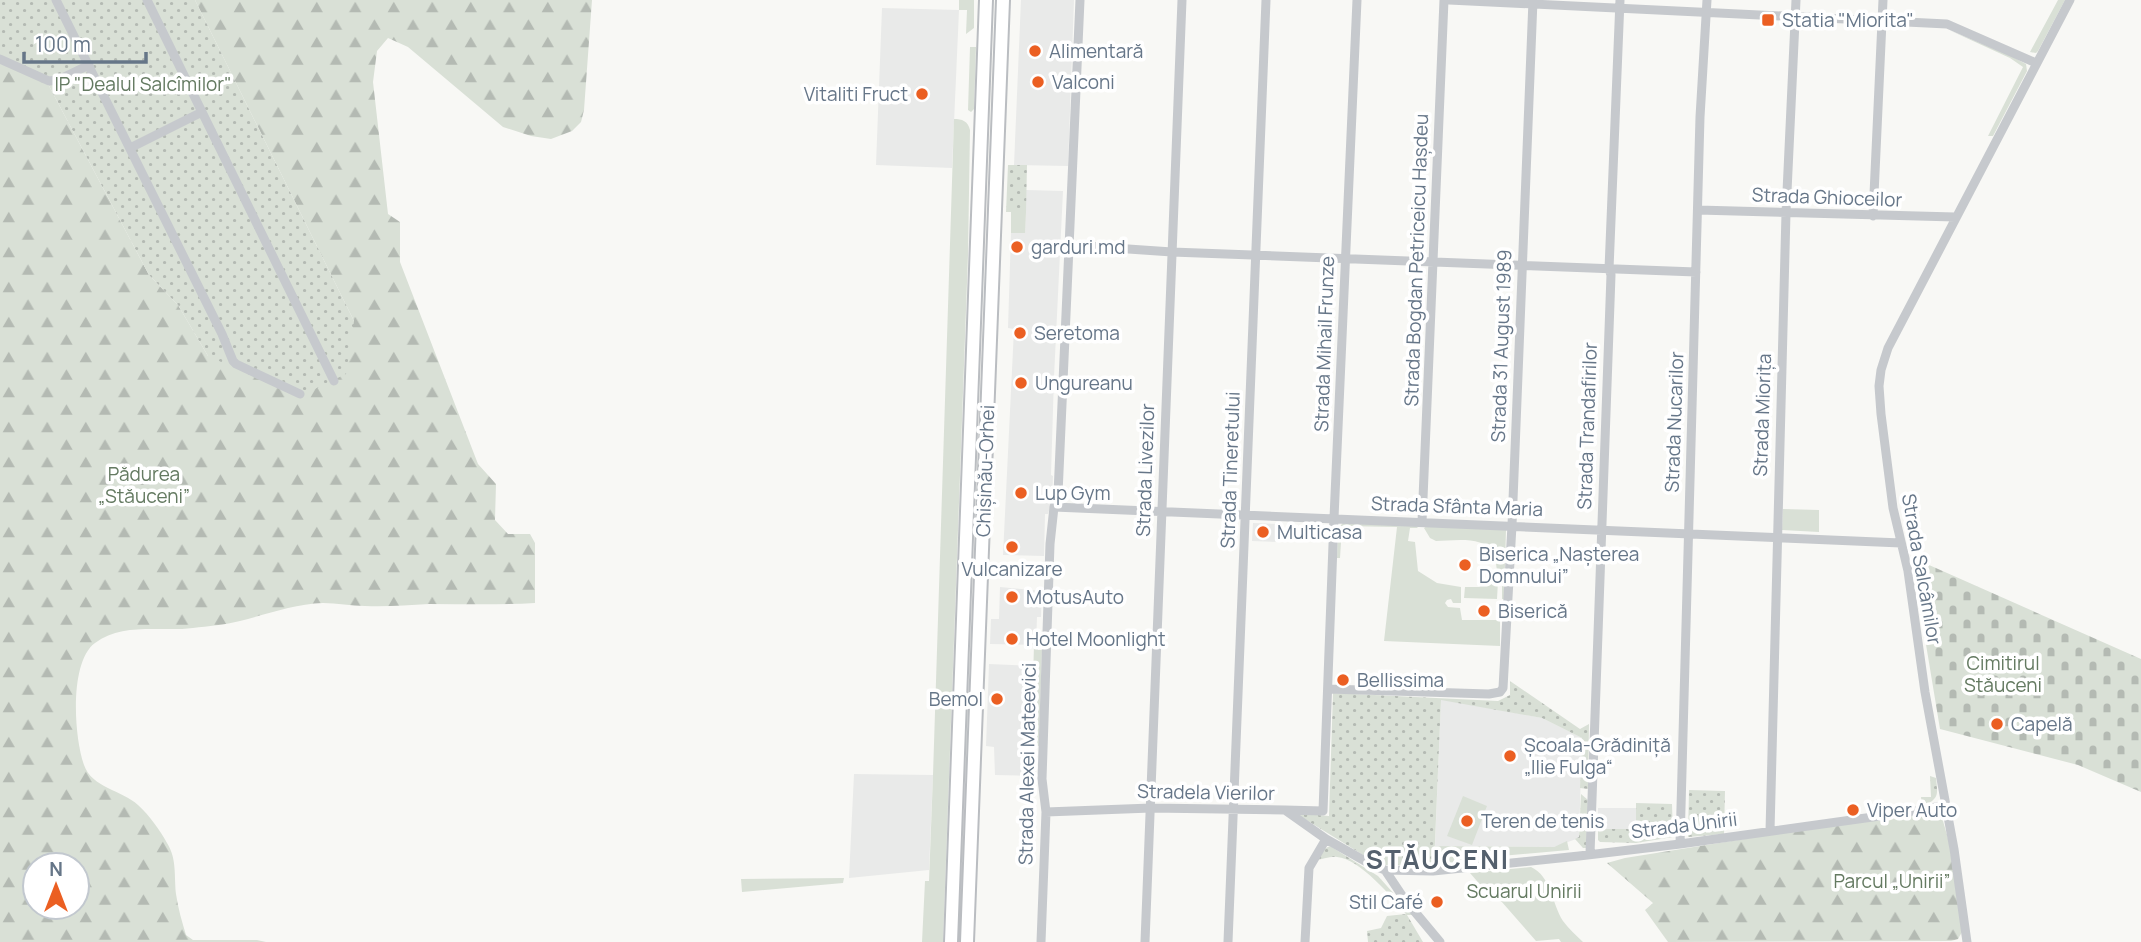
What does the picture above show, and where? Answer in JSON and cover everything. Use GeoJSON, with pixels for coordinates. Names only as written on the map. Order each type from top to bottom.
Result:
{"type":"FeatureCollection","features":[{"type":"Feature","properties":{"kind":"highway","name":"Chișinău-Orhei"},"geometry":{"type":"LineString","coordinates":[[951,942],[986,0]]}},
{"type":"Feature","properties":{"kind":"highway","name":"Chișinău-Orhei"},"geometry":{"type":"LineString","coordinates":[[967,942],[1003,0]]}},
{"type":"Feature","properties":{"kind":"street"},"geometry":{"type":"LineString","coordinates":[[56,0],[233,361],[236,365],[300,394]]}},
{"type":"Feature","properties":{"kind":"street"},"geometry":{"type":"LineString","coordinates":[[147,0],[334,381]]}},
{"type":"Feature","properties":{"kind":"street","name":"Strada Alexei Mateevici"},"geometry":{"type":"LineString","coordinates":[[1041,942],[1046,812],[1042,779],[1050,544],[1058,494],[1080,0]]}},
{"type":"Feature","properties":{"kind":"street","name":"Strada Livezilor"},"geometry":{"type":"LineString","coordinates":[[1145,942],[1182,0]]}},
{"type":"Feature","properties":{"kind":"street","name":"Strada Tineretului"},"geometry":{"type":"LineString","coordinates":[[1228,942],[1266,0]]}},
{"type":"Feature","properties":{"kind":"street","name":"Strada Mihail Frunze"},"geometry":{"type":"LineString","coordinates":[[1285,810],[1323,811],[1357,0]]}},
{"type":"Feature","properties":{"kind":"street"},"geometry":{"type":"LineString","coordinates":[[1447,0],[1620,4],[1707,12],[1947,24],[2036,63]]}},
{"type":"Feature","properties":{"kind":"street","name":"Strada Bogdan Petriceicu Hașdeu"},"geometry":{"type":"LineString","coordinates":[[1422,522],[1447,0]]}},
{"type":"Feature","properties":{"kind":"street","name":"Strada Nucarilor"},"geometry":{"type":"LineString","coordinates":[[1680,844],[1700,117],[1707,0]]}},
{"type":"Feature","properties":{"kind":"street","name":"Strada Miorița"},"geometry":{"type":"LineString","coordinates":[[1770,831],[1786,213],[1796,0]]}},
{"type":"Feature","properties":{"kind":"street"},"geometry":{"type":"LineString","coordinates":[[1873,216],[1883,0]]}},
{"type":"Feature","properties":{"kind":"street","name":"Strada Salcâmilor"},"geometry":{"type":"LineString","coordinates":[[1967,942],[1908,571],[1893,508],[1879,386],[1888,348],[2070,0]]}},
{"type":"Feature","properties":{"kind":"street","name":"Strada 31 August 1989"},"geometry":{"type":"LineString","coordinates":[[1328,689],[1489,694],[1500,692],[1504,683],[1533,2]]}},
{"type":"Feature","properties":{"kind":"street","name":"Strada Trandafirilor"},"geometry":{"type":"LineString","coordinates":[[1590,854],[1620,4]]}},
{"type":"Feature","properties":{"kind":"street"},"geometry":{"type":"LineString","coordinates":[[0,59],[49,81],[58,80],[89,65]]}},
{"type":"Feature","properties":{"kind":"street"},"geometry":{"type":"LineString","coordinates":[[130,148],[202,112]]}},
{"type":"Feature","properties":{"kind":"street","name":"Strada Ghioceilor"},"geometry":{"type":"LineString","coordinates":[[1698,211],[1955,217]]}},
{"type":"Feature","properties":{"kind":"street"},"geometry":{"type":"LineString","coordinates":[[1070,245],[1172,252],[1696,272]]}},
{"type":"Feature","properties":{"kind":"street","name":"Strada Sfânta Maria"},"geometry":{"type":"LineString","coordinates":[[1054,507],[1900,543]]}},
{"type":"Feature","properties":{"kind":"street","name":"Strada Unirii"},"geometry":{"type":"LineString","coordinates":[[1385,870],[1433,871],[1680,844],[1945,805]]}},
{"type":"Feature","properties":{"kind":"street","name":"Stradela Vierilor"},"geometry":{"type":"LineString","coordinates":[[1046,812],[1151,808],[1285,810],[1326,839],[1385,870]]}},
{"type":"Feature","properties":{"kind":"street"},"geometry":{"type":"LineString","coordinates":[[1306,942],[1309,868],[1326,839]]}},
{"type":"Feature","properties":{"kind":"street"},"geometry":{"type":"LineString","coordinates":[[1385,870],[1405,900],[1440,942]]}},
{"type":"Feature","properties":{"kind":"shaded area"},"geometry":{"type":"Polygon","coordinates":[[[1021,0],[1074,0],[1068,166],[1014,165],[1021,0]]]}},
{"type":"Feature","properties":{"kind":"shaded area","name":"Vitaliti Fruct"},"geometry":{"type":"Polygon","coordinates":[[[882,8],[959,10],[952,168],[876,165],[882,8]]]}},
{"type":"Feature","properties":{"kind":"shaded area"},"geometry":{"type":"Polygon","coordinates":[[[1026,190],[1063,191],[1054,377],[1052,501],[1048,514],[1045,514],[1044,556],[1003,555],[1014,329],[1008,328],[1011,233],[1025,233],[1026,190]]]}},
{"type":"Feature","properties":{"kind":"shaded area"},"geometry":{"type":"Polygon","coordinates":[[[1253,523],[1279,524],[1278,542],[1252,541],[1253,523]]]}},
{"type":"Feature","properties":{"kind":"shaded area"},"geometry":{"type":"Polygon","coordinates":[[[1000,587],[1042,591],[1036,645],[990,644],[991,619],[999,619],[1000,587]]]}},
{"type":"Feature","properties":{"kind":"shaded area"},"geometry":{"type":"Polygon","coordinates":[[[989,664],[1033,666],[1031,745],[1036,746],[1036,776],[995,775],[994,747],[986,746],[989,664]]]}},
{"type":"Feature","properties":{"kind":"shaded area","name":"Școala-Grădiniță „Ilie Fulga“"},"geometry":{"type":"Polygon","coordinates":[[[1441,699],[1542,718],[1582,738],[1579,838],[1554,847],[1435,846],[1441,699]]]}},
{"type":"Feature","properties":{"kind":"shaded area"},"geometry":{"type":"Polygon","coordinates":[[[854,774],[933,775],[929,870],[849,878],[854,774]]]}},
{"type":"Feature","properties":{"kind":"shaded area"},"geometry":{"type":"Polygon","coordinates":[[[1598,808],[1636,808],[1636,829],[1598,829],[1598,808]]]}},
{"type":"Feature","properties":{"kind":"green space","name":"IP \"Dealul Salcîmilor\""},"geometry":{"type":"Polygon","coordinates":[[[0,0],[195,0],[354,321],[346,374],[298,397],[208,356],[178,305],[149,275],[48,84],[0,62],[0,0]]]}},
{"type":"Feature","properties":{"kind":"green space","name":"Pădurea „Stăuceni”"},"geometry":{"type":"Polygon","coordinates":[[[195,0],[592,0],[581,122],[572,131],[551,139],[503,127],[408,47],[388,38],[377,51],[373,82],[388,214],[400,222],[400,262],[478,464],[496,484],[495,520],[508,534],[530,534],[535,543],[535,603],[381,606],[312,604],[222,624],[181,629],[130,630],[106,636],[95,643],[87,653],[77,683],[78,737],[88,773],[100,784],[138,805],[164,838],[172,855],[177,899],[186,935],[193,940],[266,942],[0,942],[0,62],[48,84],[149,275],[178,305],[208,356],[354,321],[195,0]]]}},
{"type":"Feature","properties":{"kind":"green space"},"geometry":{"type":"Polygon","coordinates":[[[959,0],[974,0],[974,28],[966,34],[967,10],[959,10],[959,0]]]}},
{"type":"Feature","properties":{"kind":"green space"},"geometry":{"type":"Polygon","coordinates":[[[2058,0],[2065,0],[2038,51],[2030,52],[2058,0]]]}},
{"type":"Feature","properties":{"kind":"green space"},"geometry":{"type":"Polygon","coordinates":[[[1949,30],[2026,64],[2027,71],[1993,136],[1988,136],[2023,67],[2010,58],[1949,30]]]}},
{"type":"Feature","properties":{"kind":"green space"},"geometry":{"type":"Polygon","coordinates":[[[970,47],[976,47],[974,109],[971,112],[968,110],[970,47]]]}},
{"type":"Feature","properties":{"kind":"green space"},"geometry":{"type":"Polygon","coordinates":[[[954,119],[964,121],[970,130],[968,255],[943,942],[922,942],[925,881],[929,881],[954,119]]]}},
{"type":"Feature","properties":{"kind":"green space"},"geometry":{"type":"Polygon","coordinates":[[[1008,165],[1027,165],[1026,212],[1006,212],[1008,165]]]}},
{"type":"Feature","properties":{"kind":"green space"},"geometry":{"type":"Polygon","coordinates":[[[1011,212],[1026,212],[1025,233],[1011,233],[1011,212]]]}},
{"type":"Feature","properties":{"kind":"green space"},"geometry":{"type":"Polygon","coordinates":[[[1783,509],[1819,510],[1819,532],[1782,530],[1783,509]]]}},
{"type":"Feature","properties":{"kind":"green space"},"geometry":{"type":"Polygon","coordinates":[[[1343,523],[1415,525],[1418,528],[1410,528],[1408,541],[1415,542],[1418,571],[1437,583],[1461,587],[1461,603],[1453,603],[1451,599],[1445,603],[1448,607],[1460,608],[1462,620],[1500,620],[1500,646],[1384,641],[1397,527],[1342,526],[1340,558],[1337,558],[1338,528],[1343,523]]]}},
{"type":"Feature","properties":{"kind":"green space"},"geometry":{"type":"Polygon","coordinates":[[[1424,528],[1506,530],[1504,599],[1502,578],[1489,547],[1467,540],[1436,541],[1430,538],[1424,528]]]}},
{"type":"Feature","properties":{"kind":"green space","name":"Cimitirul Stăuceni"},"geometry":{"type":"Polygon","coordinates":[[[1920,561],[2141,659],[2141,792],[2078,765],[1940,729],[1913,566],[1920,561]]]}},
{"type":"Feature","properties":{"kind":"green space"},"geometry":{"type":"Polygon","coordinates":[[[1492,579],[1498,581],[1497,599],[1464,598],[1465,587],[1479,587],[1492,579]]]}},
{"type":"Feature","properties":{"kind":"green space"},"geometry":{"type":"Polygon","coordinates":[[[1034,645],[1037,645],[1038,650],[1042,650],[1039,746],[1031,746],[1034,645]]]}},
{"type":"Feature","properties":{"kind":"green space"},"geometry":{"type":"Polygon","coordinates":[[[1510,681],[1580,729],[1589,724],[1588,789],[1580,788],[1582,738],[1542,718],[1441,700],[1434,866],[1386,865],[1368,858],[1295,813],[1329,816],[1333,693],[1498,701],[1510,695],[1510,681]]]}},
{"type":"Feature","properties":{"kind":"green space"},"geometry":{"type":"Polygon","coordinates":[[[1930,776],[1936,778],[1936,796],[1922,807],[1921,797],[1931,797],[1930,776]]]}},
{"type":"Feature","properties":{"kind":"green space"},"geometry":{"type":"Polygon","coordinates":[[[1689,790],[1725,791],[1724,834],[1688,837],[1689,790]]]}},
{"type":"Feature","properties":{"kind":"green space"},"geometry":{"type":"Polygon","coordinates":[[[1581,794],[1588,800],[1586,848],[1575,839],[1579,837],[1581,794]]]}},
{"type":"Feature","properties":{"kind":"green space","name":"Teren de tenis"},"geometry":{"type":"Polygon","coordinates":[[[1463,796],[1487,806],[1472,845],[1447,836],[1463,796]]]}},
{"type":"Feature","properties":{"kind":"green space"},"geometry":{"type":"Polygon","coordinates":[[[1636,803],[1672,804],[1673,837],[1636,843],[1600,842],[1598,829],[1636,829],[1636,803]]]}},
{"type":"Feature","properties":{"kind":"green space","name":"Parcul „Unirii”"},"geometry":{"type":"Polygon","coordinates":[[[1934,812],[1941,814],[1949,842],[1962,932],[1958,939],[1951,941],[1668,942],[1645,910],[1653,903],[1607,863],[1781,833],[1934,812]]]}},
{"type":"Feature","properties":{"kind":"green space"},"geometry":{"type":"Polygon","coordinates":[[[1567,841],[1569,850],[1479,858],[1479,862],[1444,864],[1442,859],[1435,859],[1435,846],[1554,847],[1567,841]]]}},
{"type":"Feature","properties":{"kind":"green space"},"geometry":{"type":"Polygon","coordinates":[[[1330,846],[1378,876],[1413,915],[1407,915],[1423,942],[1368,942],[1367,931],[1381,928],[1387,916],[1406,914],[1375,880],[1356,864],[1337,857],[1315,861],[1322,850],[1330,846]]]}},
{"type":"Feature","properties":{"kind":"green space","name":"Scuarul Unirii"},"geometry":{"type":"Polygon","coordinates":[[[1531,867],[1543,877],[1563,921],[1583,942],[1561,942],[1559,939],[1536,941],[1487,885],[1483,888],[1470,873],[1531,867]]]}},
{"type":"Feature","properties":{"kind":"green space"},"geometry":{"type":"Polygon","coordinates":[[[844,878],[843,883],[742,892],[741,879],[844,878]]]}},
{"type":"Feature","properties":{"kind":"place","name":"Statia \"Miorita\""},"geometry":{"type":"Point","coordinates":[1768,20]}},
{"type":"Feature","properties":{"kind":"place","name":"Alimentară"},"geometry":{"type":"Point","coordinates":[1035,51]}},
{"type":"Feature","properties":{"kind":"place","name":"Valconi"},"geometry":{"type":"Point","coordinates":[1038,82]}},
{"type":"Feature","properties":{"kind":"place","name":"Vitaliti Fruct"},"geometry":{"type":"Point","coordinates":[922,94]}},
{"type":"Feature","properties":{"kind":"place","name":"garduri.md"},"geometry":{"type":"Point","coordinates":[1017,247]}},
{"type":"Feature","properties":{"kind":"place","name":"Seretoma"},"geometry":{"type":"Point","coordinates":[1020,333]}},
{"type":"Feature","properties":{"kind":"place","name":"Ungureanu"},"geometry":{"type":"Point","coordinates":[1021,383]}},
{"type":"Feature","properties":{"kind":"place","name":"Lup Gym"},"geometry":{"type":"Point","coordinates":[1021,493]}},
{"type":"Feature","properties":{"kind":"place","name":"Multicasa"},"geometry":{"type":"Point","coordinates":[1263,532]}},
{"type":"Feature","properties":{"kind":"place","name":"Vulcanizare"},"geometry":{"type":"Point","coordinates":[1012,547]}},
{"type":"Feature","properties":{"kind":"place","name":"Biserica „Nașterea Domnului”"},"geometry":{"type":"Point","coordinates":[1465,565]}},
{"type":"Feature","properties":{"kind":"place","name":"MotusAuto"},"geometry":{"type":"Point","coordinates":[1012,597]}},
{"type":"Feature","properties":{"kind":"place","name":"Biserică"},"geometry":{"type":"Point","coordinates":[1484,611]}},
{"type":"Feature","properties":{"kind":"place","name":"Hotel Moonlight"},"geometry":{"type":"Point","coordinates":[1012,639]}},
{"type":"Feature","properties":{"kind":"place","name":"Bellissima"},"geometry":{"type":"Point","coordinates":[1343,680]}},
{"type":"Feature","properties":{"kind":"place","name":"Bemol"},"geometry":{"type":"Point","coordinates":[997,699]}},
{"type":"Feature","properties":{"kind":"place","name":"Capelă"},"geometry":{"type":"Point","coordinates":[1997,724]}},
{"type":"Feature","properties":{"kind":"place","name":"Școala-Grădiniță „Ilie Fulga“"},"geometry":{"type":"Point","coordinates":[1510,756]}},
{"type":"Feature","properties":{"kind":"place","name":"Viper Auto"},"geometry":{"type":"Point","coordinates":[1853,810]}},
{"type":"Feature","properties":{"kind":"place","name":"Teren de tenis"},"geometry":{"type":"Point","coordinates":[1467,821]}},
{"type":"Feature","properties":{"kind":"place","name":"Stil Café"},"geometry":{"type":"Point","coordinates":[1437,902]}},
{"type":"Feature","properties":{"kind":"district","name":"STĂUCENI"},"geometry":{"type":"Point","coordinates":[1438,860]}}]}
